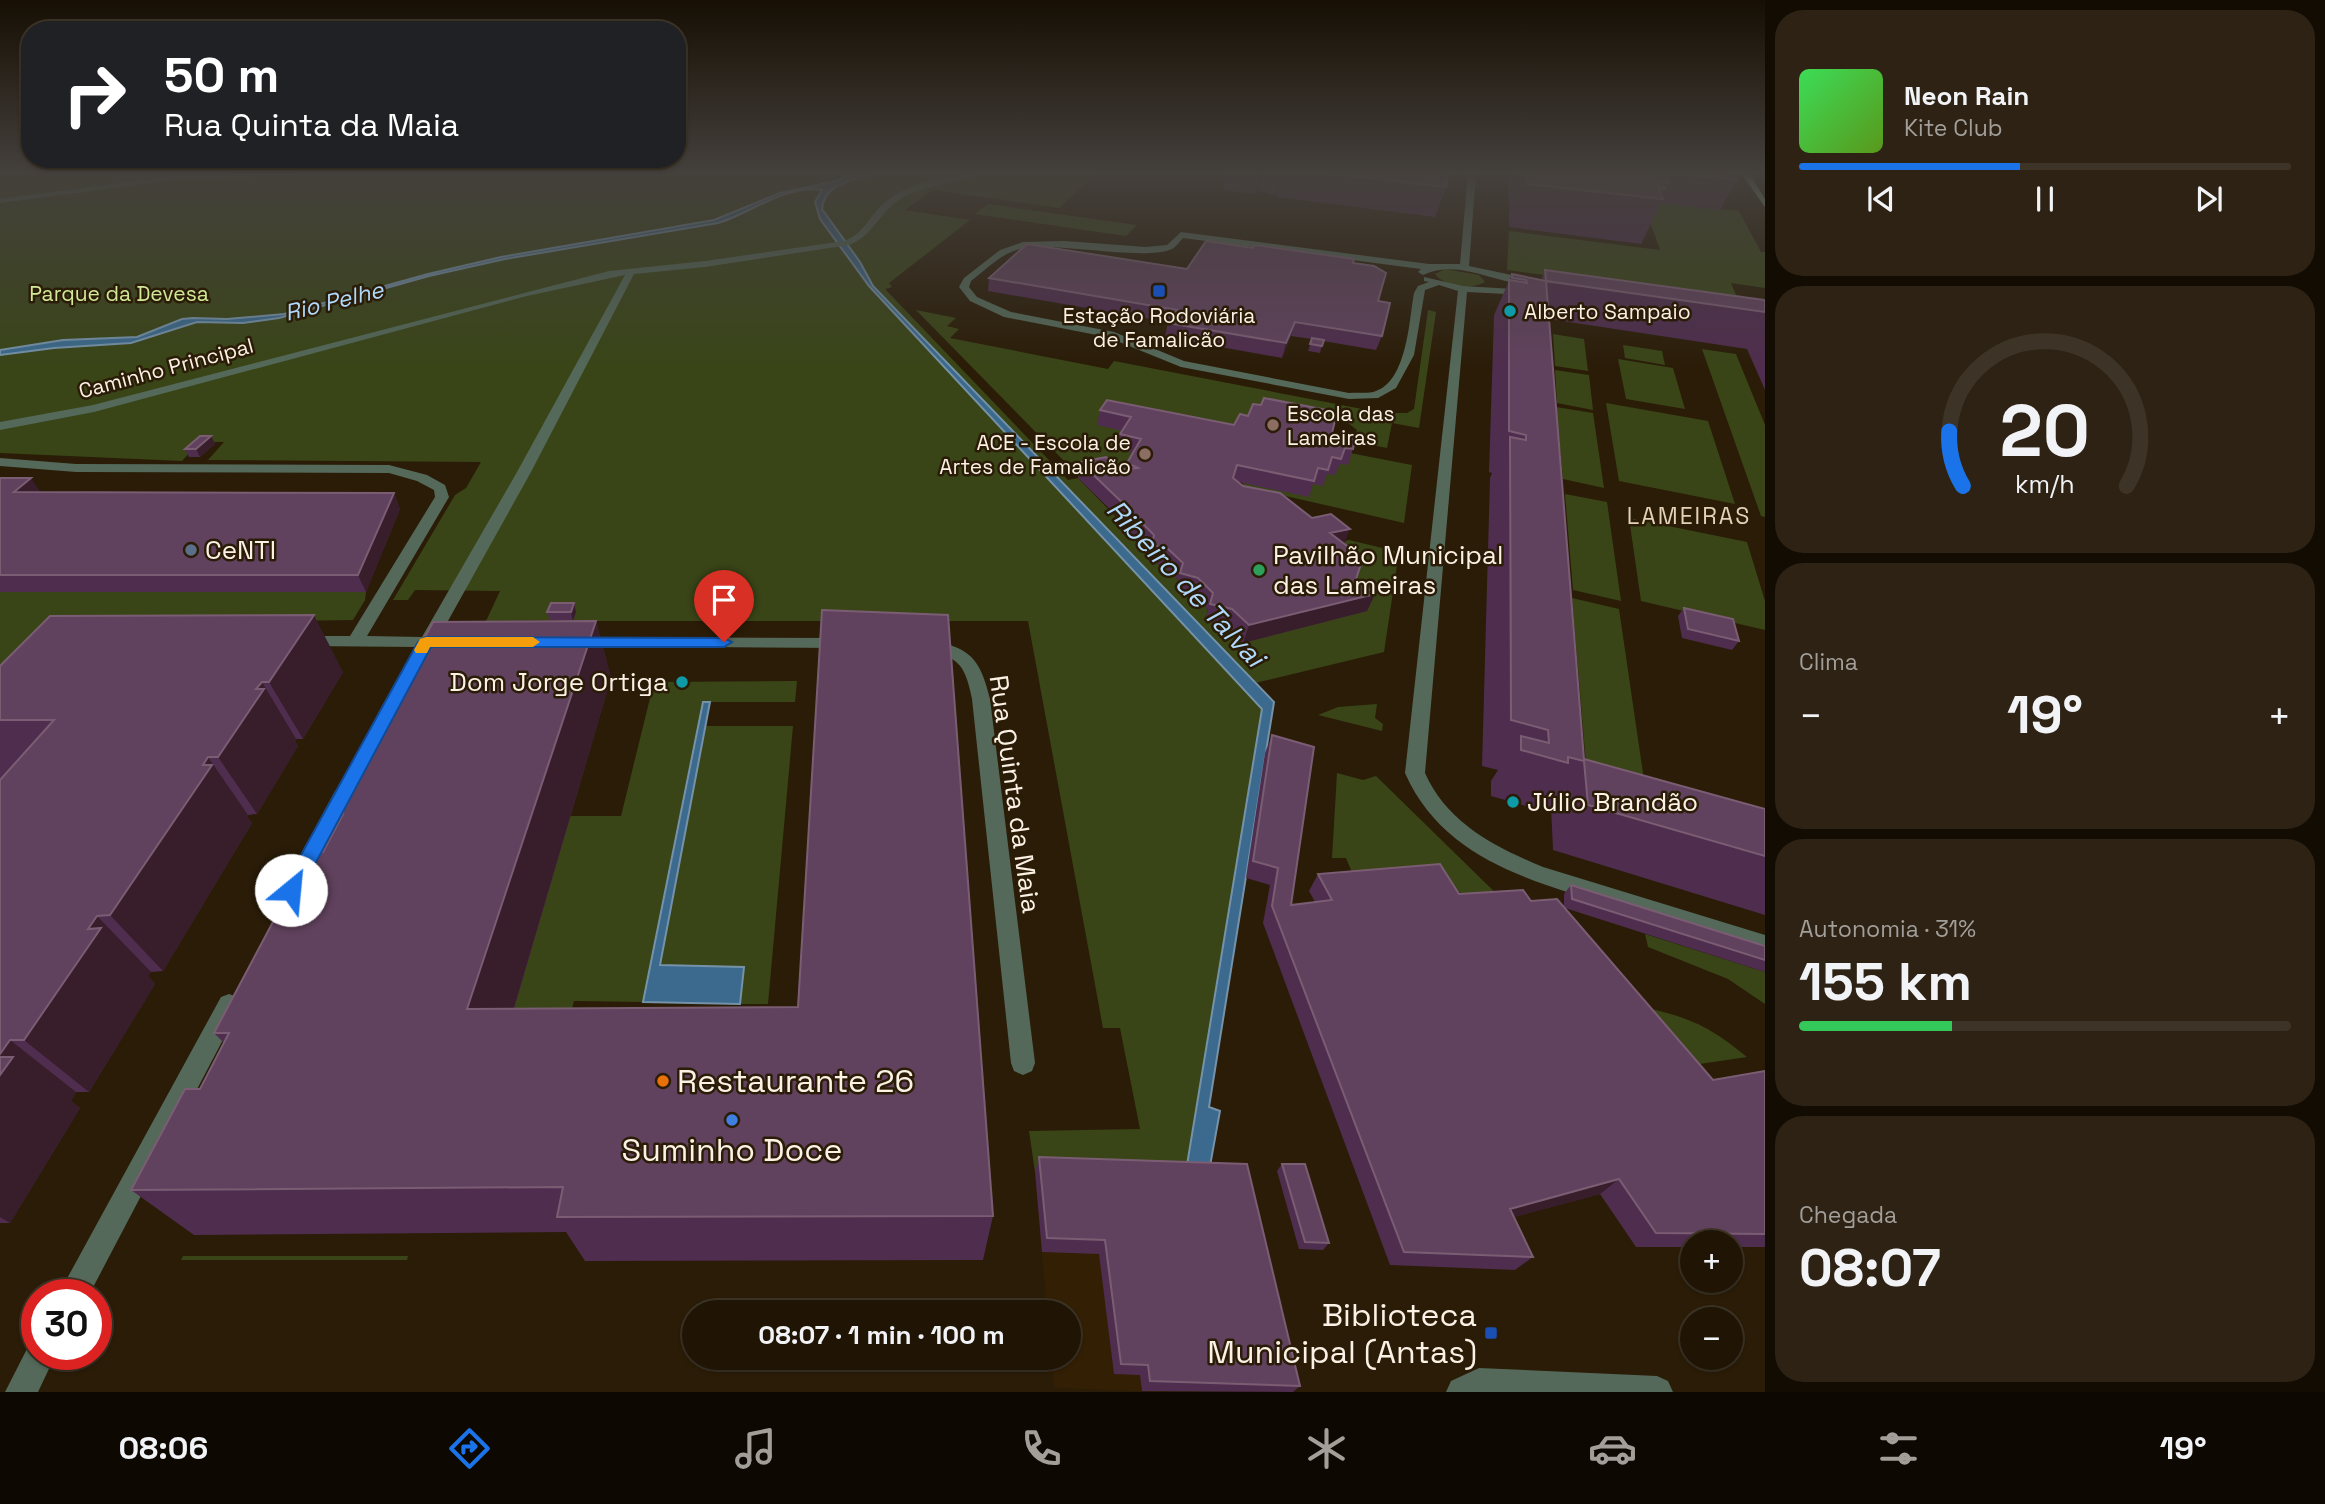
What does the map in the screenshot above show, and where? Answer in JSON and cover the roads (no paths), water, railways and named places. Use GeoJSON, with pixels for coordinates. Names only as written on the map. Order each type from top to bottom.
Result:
{"type":"FeatureCollection","features":[{"type":"Feature","properties":{"kind":"street","name":"Caminho Principal"},"geometry":{"type":"LineString","coordinates":[[0,426],[94,408],[525,294],[632,270],[705,264],[846,243],[858,238]]}},
{"type":"Feature","properties":{"kind":"street"},"geometry":{"type":"LineString","coordinates":[[1212,238],[1429,267],[1464,266],[1496,276],[1544,284]]}},
{"type":"Feature","properties":{"kind":"street"},"geometry":{"type":"LineString","coordinates":[[1464,266],[1466,238]]}},
{"type":"Feature","properties":{"kind":"street"},"geometry":{"type":"LineString","coordinates":[[1432,281],[1421,288],[1419,293],[1409,355],[1404,368],[1387,390],[1364,396],[1315,391],[1181,364],[1156,355],[1134,342],[1108,334],[1010,315],[978,305],[967,295],[964,286],[967,280],[1003,252],[1023,245],[1065,244],[1146,250],[1165,248],[1178,240],[1432,281],[1463,289],[1535,293]]}},
{"type":"Feature","properties":{"kind":"street"},"geometry":{"type":"LineString","coordinates":[[1429,267],[1423,271],[1432,281]]}},
{"type":"Feature","properties":{"kind":"street"},"geometry":{"type":"LineString","coordinates":[[377,731],[426,642],[458,591],[632,270]]}},
{"type":"Feature","properties":{"kind":"street"},"geometry":{"type":"LineString","coordinates":[[1487,290],[1501,283],[1496,276]]}},
{"type":"Feature","properties":{"kind":"street"},"geometry":{"type":"LineString","coordinates":[[1463,289],[1415,773],[1421,792],[1457,829],[1506,861],[1538,874],[1765,946]]}},
{"type":"Feature","properties":{"kind":"street"},"geometry":{"type":"LineString","coordinates":[[0,462],[76,467],[389,469],[422,478],[440,488],[442,497],[355,642]]}},
{"type":"Feature","properties":{"kind":"street"},"geometry":{"type":"LineString","coordinates":[[293,641],[467,642]]}},
{"type":"Feature","properties":{"kind":"street"},"geometry":{"type":"LineString","coordinates":[[562,642],[858,643]]}},
{"type":"Feature","properties":{"kind":"street","name":"Rua Quinta da Maia"},"geometry":{"type":"LineString","coordinates":[[912,643],[944,647],[962,656],[975,670],[981,699],[1023,1063]]}},
{"type":"Feature","properties":{"kind":"street"},"geometry":{"type":"LineString","coordinates":[[293,886],[351,779]]}},
{"type":"Feature","properties":{"kind":"street"},"geometry":{"type":"LineString","coordinates":[[82,1279],[242,982]]}},
{"type":"Feature","properties":{"kind":"street"},"geometry":{"type":"LineString","coordinates":[[21,1392],[33,1370]]}},
{"type":"Feature","properties":{"kind":"street"},"geometry":{"type":"LineString","coordinates":[[1462,1392],[1479,1383],[1657,1392]]}},
{"type":"Feature","properties":{"kind":"water","name":"Rio Pelhe"},"geometry":{"type":"Polygon","coordinates":[[[611,238],[629,238],[505,259],[429,276],[279,318],[243,323],[197,322],[131,343],[0,355],[0,350],[63,340],[137,337],[182,319],[227,319],[284,314],[428,274],[501,257],[611,238]]]}},
{"type":"Feature","properties":{"kind":"water"},"geometry":{"type":"Polygon","coordinates":[[[834,238],[843,238],[873,286],[1274,702],[1209,1107],[1220,1111],[1208,1177],[1185,1177],[1262,709],[869,286],[834,238]]]}},
{"type":"Feature","properties":{"kind":"water"},"geometry":{"type":"Polygon","coordinates":[[[703,702],[710,702],[660,965],[744,967],[740,1004],[643,1002],[703,702]]]}},
{"type":"Feature","properties":{"kind":"place","name":"Estação Rodoviária de Famalicão"},"geometry":{"type":"Point","coordinates":[1159,291]}},
{"type":"Feature","properties":{"kind":"place","name":"Alberto Sampaio"},"geometry":{"type":"Point","coordinates":[1510,311]}},
{"type":"Feature","properties":{"kind":"place","name":"Escola das Lameiras"},"geometry":{"type":"Point","coordinates":[1273,425]}},
{"type":"Feature","properties":{"kind":"place","name":"ACE - Escola de Artes de Famalicão"},"geometry":{"type":"Point","coordinates":[1145,454]}},
{"type":"Feature","properties":{"kind":"place","name":"CeNTI"},"geometry":{"type":"Point","coordinates":[191,550]}},
{"type":"Feature","properties":{"kind":"place","name":"Pavilhão Municipal das Lameiras"},"geometry":{"type":"Point","coordinates":[1259,570]}},
{"type":"Feature","properties":{"kind":"place","name":"Dom Jorge Ortiga"},"geometry":{"type":"Point","coordinates":[682,682]}},
{"type":"Feature","properties":{"kind":"place","name":"Júlio Brandão"},"geometry":{"type":"Point","coordinates":[1513,802]}},
{"type":"Feature","properties":{"kind":"place","name":"Restaurante 26"},"geometry":{"type":"Point","coordinates":[663,1081]}},
{"type":"Feature","properties":{"kind":"place","name":"Suminho Doce"},"geometry":{"type":"Point","coordinates":[732,1120]}},
{"type":"Feature","properties":{"kind":"place","name":"Biblioteca Municipal (Antas)"},"geometry":{"type":"Point","coordinates":[1491,1333]}},
{"type":"Feature","properties":{"kind":"district","name":"LAMEIRAS"},"geometry":{"type":"Point","coordinates":[1689,516]}},
{"type":"Feature","properties":{"kind":"park label","name":"Parque da Devesa"},"geometry":{"type":"Point","coordinates":[119,293]}},
{"type":"Feature","properties":{"kind":"water label","name":"Ribeiro de Talvai"},"geometry":{"type":"Point","coordinates":[1186,583]}}]}
